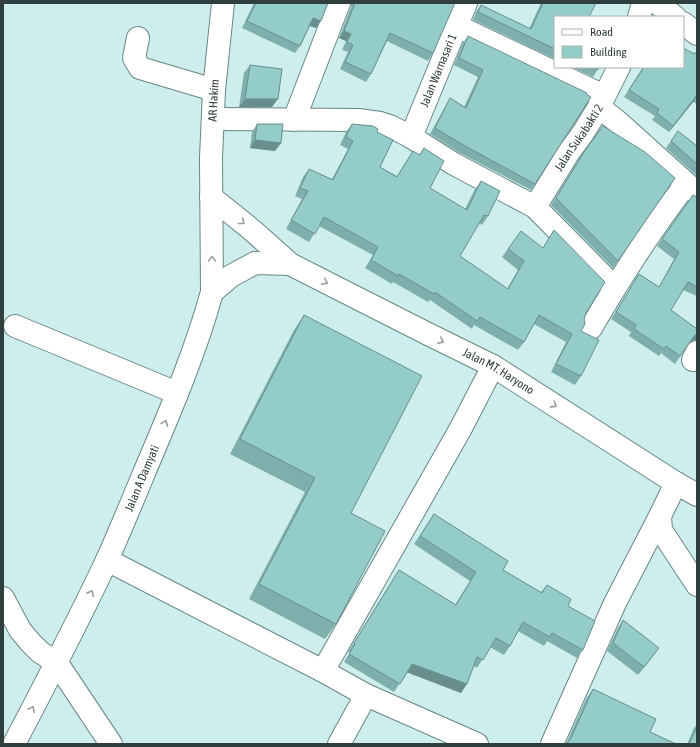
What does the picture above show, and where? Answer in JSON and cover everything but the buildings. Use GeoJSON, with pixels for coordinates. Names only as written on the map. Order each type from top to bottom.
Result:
{"type":"FeatureCollection","features":[{"type":"Feature","properties":{"kind":"street","name":"AR Hakim"},"geometry":{"type":"LineString","coordinates":[[211,197],[214,90],[223,3]]}},
{"type":"Feature","properties":{"kind":"street"},"geometry":{"type":"LineString","coordinates":[[294,120],[339,3]]}},
{"type":"Feature","properties":{"kind":"street","name":"Jalan Warnasari 1"},"geometry":{"type":"LineString","coordinates":[[411,137],[458,26],[466,3]]}},
{"type":"Feature","properties":{"kind":"street"},"geometry":{"type":"LineString","coordinates":[[639,16],[643,3]]}},
{"type":"Feature","properties":{"kind":"street"},"geometry":{"type":"LineString","coordinates":[[657,3],[674,16]]}},
{"type":"Feature","properties":{"kind":"street"},"geometry":{"type":"LineString","coordinates":[[684,24],[697,34]]}},
{"type":"Feature","properties":{"kind":"street"},"geometry":{"type":"LineString","coordinates":[[458,26],[602,102],[618,122],[691,189],[669,207],[614,288],[591,328]]}},
{"type":"Feature","properties":{"kind":"street"},"geometry":{"type":"LineString","coordinates":[[138,38],[134,58],[140,68],[214,90]]}},
{"type":"Feature","properties":{"kind":"street","name":"Jalan Sukabakti 2"},"geometry":{"type":"LineString","coordinates":[[535,207],[602,102],[619,68]]}},
{"type":"Feature","properties":{"kind":"street"},"geometry":{"type":"LineString","coordinates":[[213,118],[370,122],[392,127],[454,164],[535,207],[614,288]]}},
{"type":"Feature","properties":{"kind":"street","name":"Jalan MT. Haryono"},"geometry":{"type":"LineString","coordinates":[[211,197],[252,230],[290,264],[493,366],[697,495]]}},
{"type":"Feature","properties":{"kind":"street","name":"Jalan A Damyati"},"geometry":{"type":"LineString","coordinates":[[14,744],[57,663],[107,560],[189,363],[212,292],[211,197]]}},
{"type":"Feature","properties":{"kind":"street","name":"Jalan MT. Haryono"},"geometry":{"type":"LineString","coordinates":[[212,292],[231,276],[255,263],[290,264]]}},
{"type":"Feature","properties":{"kind":"street"},"geometry":{"type":"LineString","coordinates":[[15,326],[177,393]]}},
{"type":"Feature","properties":{"kind":"street"},"geometry":{"type":"LineString","coordinates":[[323,671],[461,428],[493,366]]}},
{"type":"Feature","properties":{"kind":"street"},"geometry":{"type":"LineString","coordinates":[[552,744],[615,603],[676,483]]}},
{"type":"Feature","properties":{"kind":"street"},"geometry":{"type":"LineString","coordinates":[[660,516],[660,523],[664,535],[697,584]]}},
{"type":"Feature","properties":{"kind":"street"},"geometry":{"type":"LineString","coordinates":[[107,560],[323,671],[366,696],[477,744]]}},
{"type":"Feature","properties":{"kind":"street"},"geometry":{"type":"LineString","coordinates":[[3,598],[20,630],[40,652],[57,663],[110,744]]}},
{"type":"Feature","properties":{"kind":"street"},"geometry":{"type":"LineString","coordinates":[[339,744],[366,696]]}}]}
